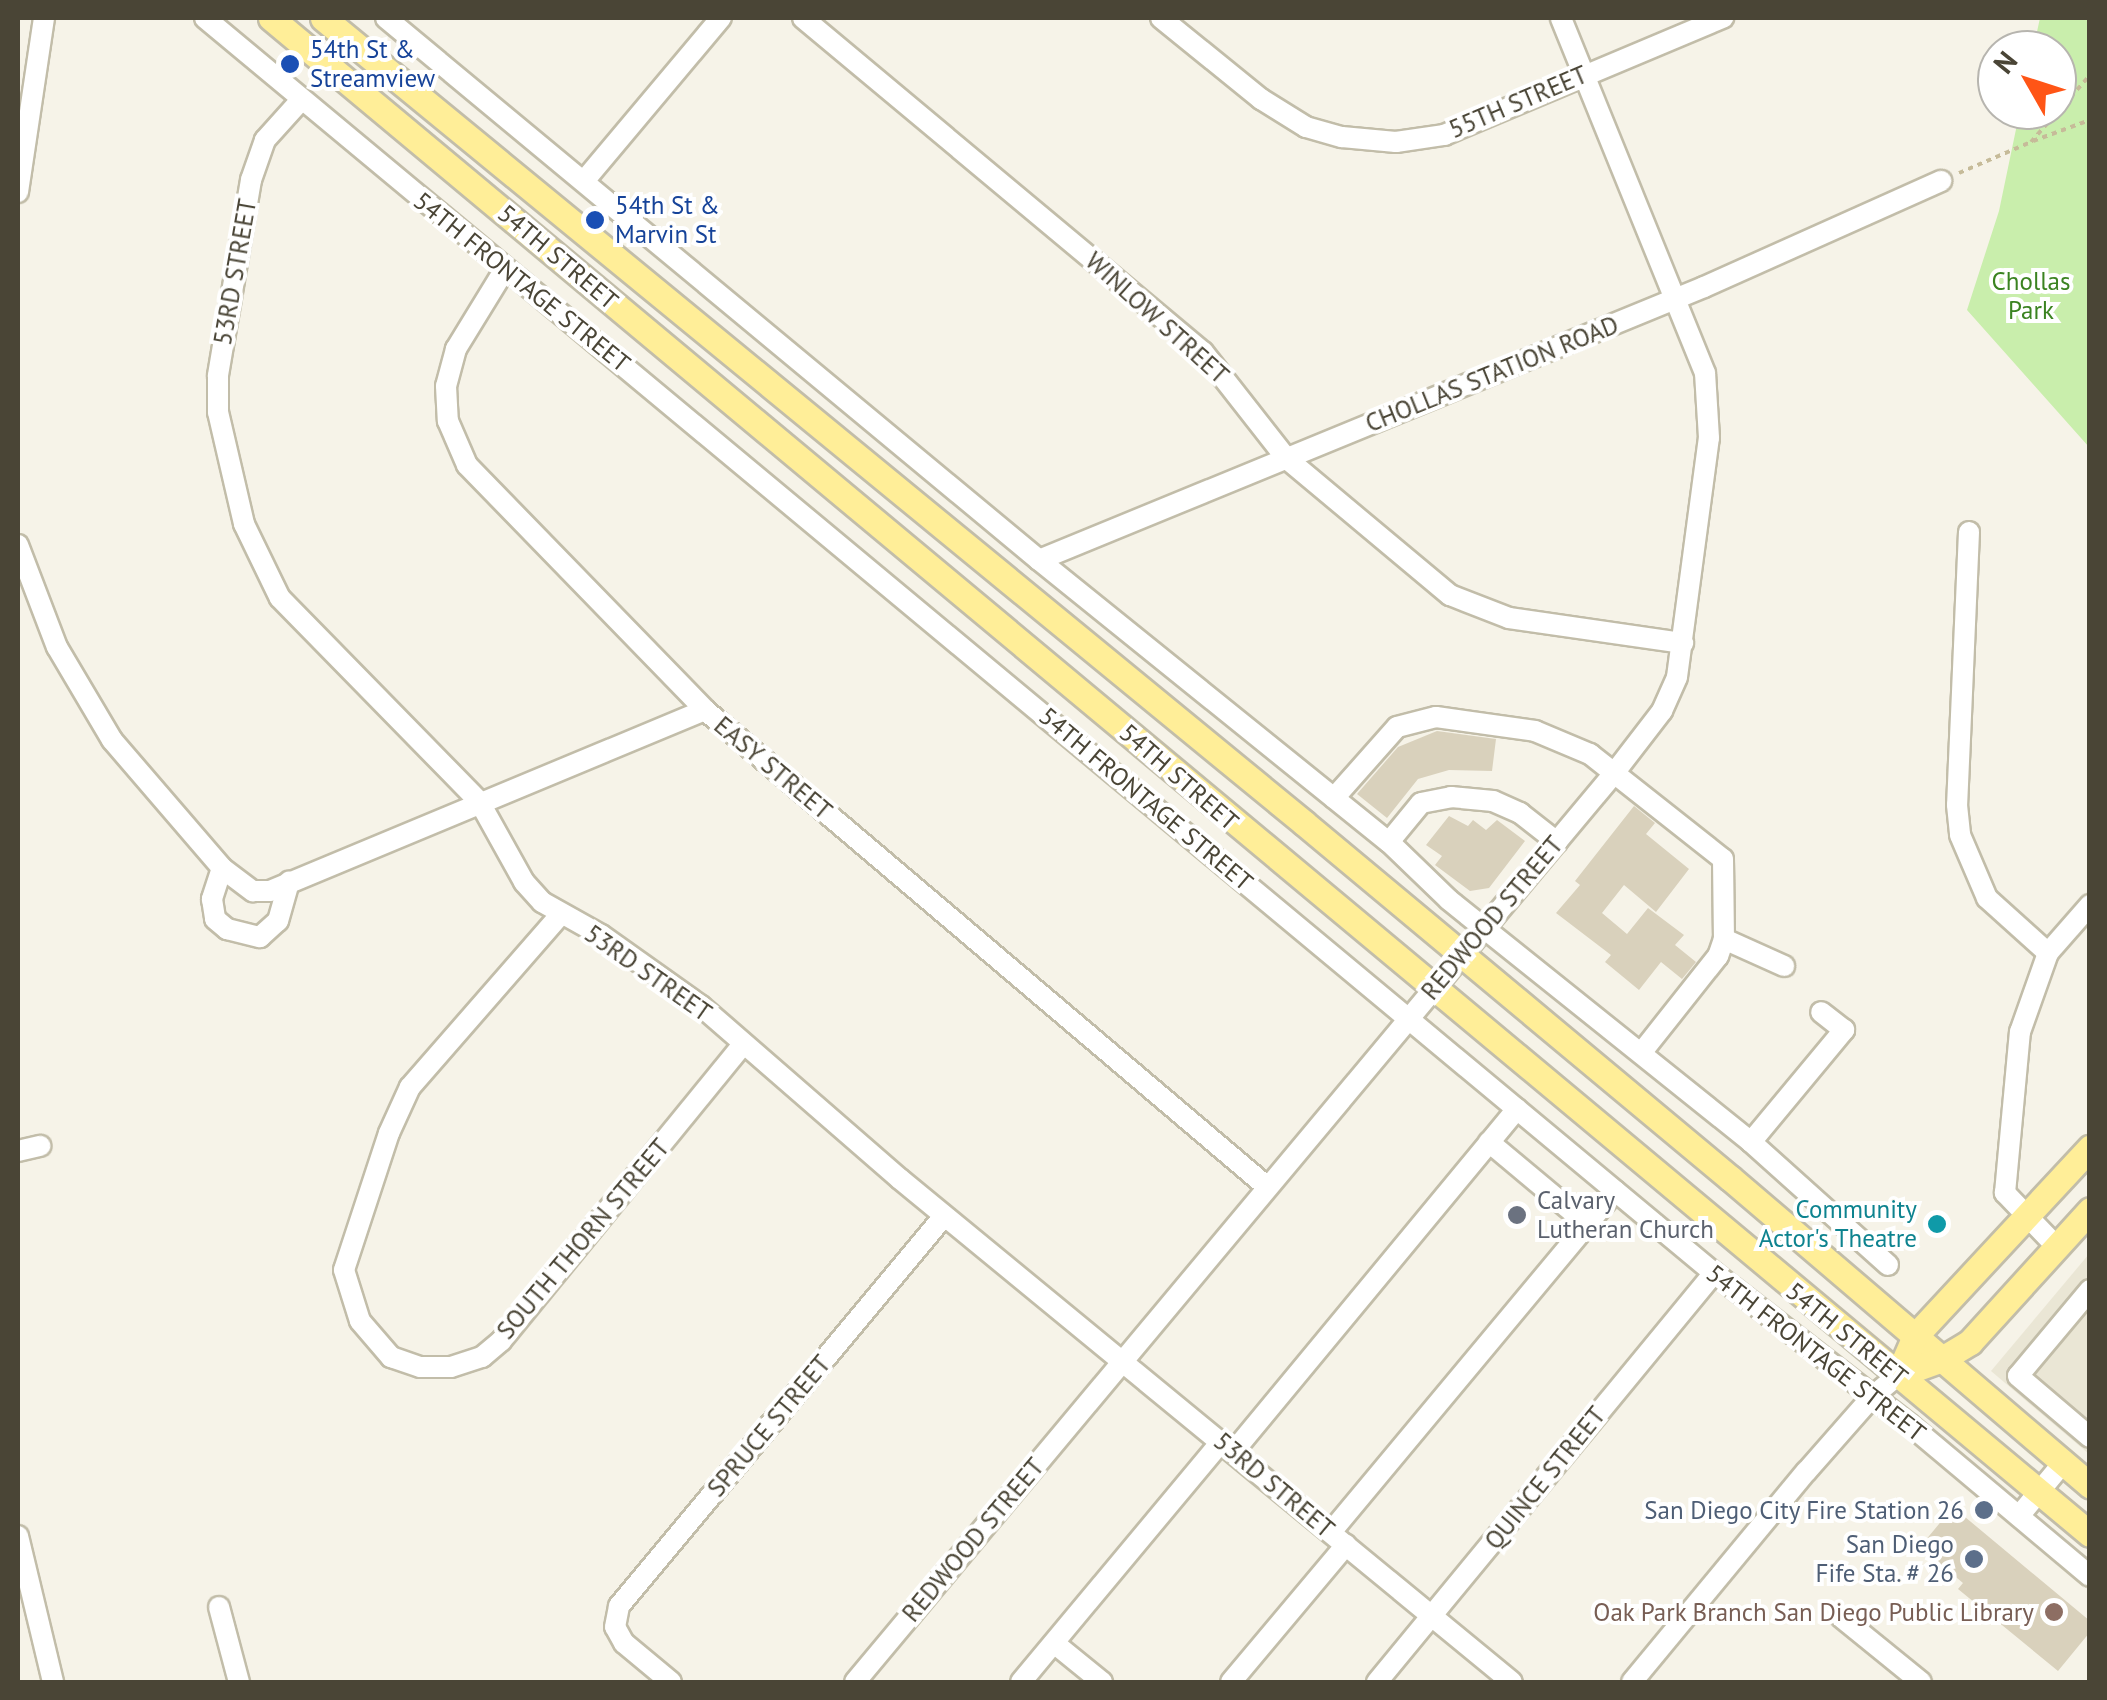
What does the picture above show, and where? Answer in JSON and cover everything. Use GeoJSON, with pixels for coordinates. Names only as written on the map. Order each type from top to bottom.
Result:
{"type":"FeatureCollection","features":[{"type":"Feature","properties":{"kind":"main road","name":"54TH STREET"},"geometry":{"type":"LineString","coordinates":[[271,18],[2090,1534]]}},
{"type":"Feature","properties":{"kind":"main road","name":"54TH STREET"},"geometry":{"type":"LineString","coordinates":[[323,18],[1460,954],[2090,1486]]}},
{"type":"Feature","properties":{"kind":"main road"},"geometry":{"type":"LineString","coordinates":[[1898,1375],[1915,1336],[2090,1148]]}},
{"type":"Feature","properties":{"kind":"main road"},"geometry":{"type":"LineString","coordinates":[[1898,1375],[1942,1360],[1970,1342],[2090,1210]]}},
{"type":"Feature","properties":{"kind":"street"},"geometry":{"type":"LineString","coordinates":[[18,192],[44,18]]}},
{"type":"Feature","properties":{"kind":"street","name":"54TH FRONTAGE STREET"},"geometry":{"type":"LineString","coordinates":[[205,18],[1714,1273],[2090,1576]]}},
{"type":"Feature","properties":{"kind":"street"},"geometry":{"type":"LineString","coordinates":[[386,18],[1040,560],[1388,842],[1483,926],[1751,1142],[1888,1264]]}},
{"type":"Feature","properties":{"kind":"street"},"geometry":{"type":"LineString","coordinates":[[584,181],[720,18]]}},
{"type":"Feature","properties":{"kind":"street","name":"WINLOW STREET"},"geometry":{"type":"LineString","coordinates":[[804,18],[1203,352],[1286,458],[1450,594],[1509,618],[1683,644]]}},
{"type":"Feature","properties":{"kind":"street","name":"55TH STREET"},"geometry":{"type":"LineString","coordinates":[[1161,18],[1261,99],[1306,127],[1342,137],[1396,142],[1444,135],[1723,18]]}},
{"type":"Feature","properties":{"kind":"street","name":"REDWOOD STREET"},"geometry":{"type":"LineString","coordinates":[[855,1682],[1557,842],[1662,711],[1677,677],[1709,438],[1705,374],[1561,18]]}},
{"type":"Feature","properties":{"kind":"street","name":"53RD STREET"},"geometry":{"type":"LineString","coordinates":[[301,100],[265,140],[250,180],[218,376],[218,412],[244,524],[280,598],[479,802],[524,882],[562,914],[601,936],[701,1006],[944,1216],[1512,1682]]}},
{"type":"Feature","properties":{"kind":"street","name":"CHOLLAS STATION ROAD"},"geometry":{"type":"LineString","coordinates":[[1040,560],[1674,300],[1941,181]]}},
{"type":"Feature","properties":{"kind":"street","name":"EASY STREET"},"geometry":{"type":"LineString","coordinates":[[505,269],[450,367],[446,404],[459,451],[478,477],[704,710],[1266,1186]]}},
{"type":"Feature","properties":{"kind":"street"},"geometry":{"type":"LineString","coordinates":[[1969,532],[1957,806],[1960,835],[1988,898],[2048,953]]}},
{"type":"Feature","properties":{"kind":"street"},"geometry":{"type":"LineString","coordinates":[[18,545],[42,614],[92,710],[134,768],[222,868],[253,891],[270,891],[704,710]]}},
{"type":"Feature","properties":{"kind":"street"},"geometry":{"type":"LineString","coordinates":[[1334,798],[1397,727],[1436,717],[1535,731],[1574,744],[1723,859],[1724,938],[1718,956],[1642,1052]]}},
{"type":"Feature","properties":{"kind":"street"},"geometry":{"type":"LineString","coordinates":[[1388,842],[1421,803],[1451,798],[1494,801],[1520,813],[1557,842]]}},
{"type":"Feature","properties":{"kind":"street"},"geometry":{"type":"LineString","coordinates":[[222,868],[212,899],[215,918],[227,930],[260,937],[272,930],[289,882]]}},
{"type":"Feature","properties":{"kind":"street"},"geometry":{"type":"LineString","coordinates":[[2056,1246],[2005,1192],[2020,1032],[2030,994],[2048,953],[2090,905]]}},
{"type":"Feature","properties":{"kind":"street","name":"SOUTH THORN STREET"},"geometry":{"type":"LineString","coordinates":[[562,914],[410,1087],[388,1132],[344,1270],[360,1321],[391,1357],[420,1367],[451,1368],[482,1357],[742,1045]]}},
{"type":"Feature","properties":{"kind":"street"},"geometry":{"type":"LineString","coordinates":[[1724,938],[1784,966]]}},
{"type":"Feature","properties":{"kind":"street"},"geometry":{"type":"LineString","coordinates":[[1751,1142],[1844,1030],[1820,1012]]}},
{"type":"Feature","properties":{"kind":"street"},"geometry":{"type":"LineString","coordinates":[[1021,1682],[1517,1109]]}},
{"type":"Feature","properties":{"kind":"street"},"geometry":{"type":"LineString","coordinates":[[1489,1142],[1587,1224]]}},
{"type":"Feature","properties":{"kind":"street"},"geometry":{"type":"LineString","coordinates":[[18,1151],[40,1146]]}},
{"type":"Feature","properties":{"kind":"street"},"geometry":{"type":"LineString","coordinates":[[1231,1682],[1338,1538],[1615,1191]]}},
{"type":"Feature","properties":{"kind":"street","name":"SPRUCE STREET"},"geometry":{"type":"LineString","coordinates":[[672,1682],[624,1643],[615,1627],[619,1606],[944,1216]]}},
{"type":"Feature","properties":{"kind":"street","name":"QUINCE STREET"},"geometry":{"type":"LineString","coordinates":[[1377,1682],[1714,1273]]}},
{"type":"Feature","properties":{"kind":"street"},"geometry":{"type":"LineString","coordinates":[[2090,1290],[2018,1376],[2090,1437]]}},
{"type":"Feature","properties":{"kind":"street"},"geometry":{"type":"LineString","coordinates":[[1632,1682],[1872,1398],[1898,1375]]}},
{"type":"Feature","properties":{"kind":"street"},"geometry":{"type":"LineString","coordinates":[[2018,1516],[2063,1463]]}},
{"type":"Feature","properties":{"kind":"street"},"geometry":{"type":"LineString","coordinates":[[18,1536],[53,1682]]}},
{"type":"Feature","properties":{"kind":"street"},"geometry":{"type":"LineString","coordinates":[[219,1607],[239,1682]]}},
{"type":"Feature","properties":{"kind":"street"},"geometry":{"type":"LineString","coordinates":[[1842,1616],[1922,1682]]}},
{"type":"Feature","properties":{"kind":"street"},"geometry":{"type":"LineString","coordinates":[[1054,1643],[1102,1682]]}},
{"type":"Feature","properties":{"kind":"path"},"geometry":{"type":"LineString","coordinates":[[2031,142],[2090,75]]}},
{"type":"Feature","properties":{"kind":"path"},"geometry":{"type":"LineString","coordinates":[[1941,181],[2090,120]]}},
{"type":"Feature","properties":{"kind":"shaded area"},"geometry":{"type":"Polygon","coordinates":[[[2089,1254],[2089,1454],[1991,1371],[2089,1254]]]}},
{"type":"Feature","properties":{"kind":"green space","name":"Chollas Park"},"geometry":{"type":"Polygon","coordinates":[[[2040,18],[2089,18],[2089,447],[1967,310],[1999,211],[2016,130],[2077,130],[2077,30],[2037,30],[2040,18]]]}},
{"type":"Feature","properties":{"kind":"building"},"geometry":{"type":"Polygon","coordinates":[[[1437,731],[1496,739],[1492,771],[1449,770],[1418,779],[1387,818],[1357,794],[1398,747],[1437,731]]]}},
{"type":"Feature","properties":{"kind":"building"},"geometry":{"type":"Polygon","coordinates":[[[1634,806],[1655,823],[1646,834],[1689,869],[1656,912],[1624,885],[1602,913],[1627,934],[1648,908],[1684,935],[1675,945],[1696,962],[1682,979],[1661,962],[1639,990],[1605,962],[1611,955],[1556,913],[1580,885],[1575,881],[1634,806]]]}},
{"type":"Feature","properties":{"kind":"building"},"geometry":{"type":"Polygon","coordinates":[[[1449,816],[1468,826],[1473,820],[1486,830],[1497,820],[1525,841],[1489,888],[1470,891],[1435,865],[1442,856],[1426,845],[1449,816]]]}},
{"type":"Feature","properties":{"kind":"building"},"geometry":{"type":"Polygon","coordinates":[[[1953,1507],[2090,1621],[2090,1632],[2058,1671],[1958,1589],[1963,1583],[1920,1547],[1953,1507]]]}},
{"type":"Feature","properties":{"kind":"place","name":"54th St & Streamview"},"geometry":{"type":"Point","coordinates":[290,64]}},
{"type":"Feature","properties":{"kind":"place","name":"54th St & Marvin St"},"geometry":{"type":"Point","coordinates":[595,220]}},
{"type":"Feature","properties":{"kind":"place","name":"Calvary Lutheran Church"},"geometry":{"type":"Point","coordinates":[1517,1215]}},
{"type":"Feature","properties":{"kind":"place","name":"Community Actor's Theatre"},"geometry":{"type":"Point","coordinates":[1937,1224]}},
{"type":"Feature","properties":{"kind":"place","name":"San Diego City Fire Station 26"},"geometry":{"type":"Point","coordinates":[1984,1510]}},
{"type":"Feature","properties":{"kind":"place","name":"San Diego Fife Sta. # 26"},"geometry":{"type":"Point","coordinates":[1974,1559]}},
{"type":"Feature","properties":{"kind":"place","name":"Oak Park Branch San Diego Public Library"},"geometry":{"type":"Point","coordinates":[2054,1612]}}]}
